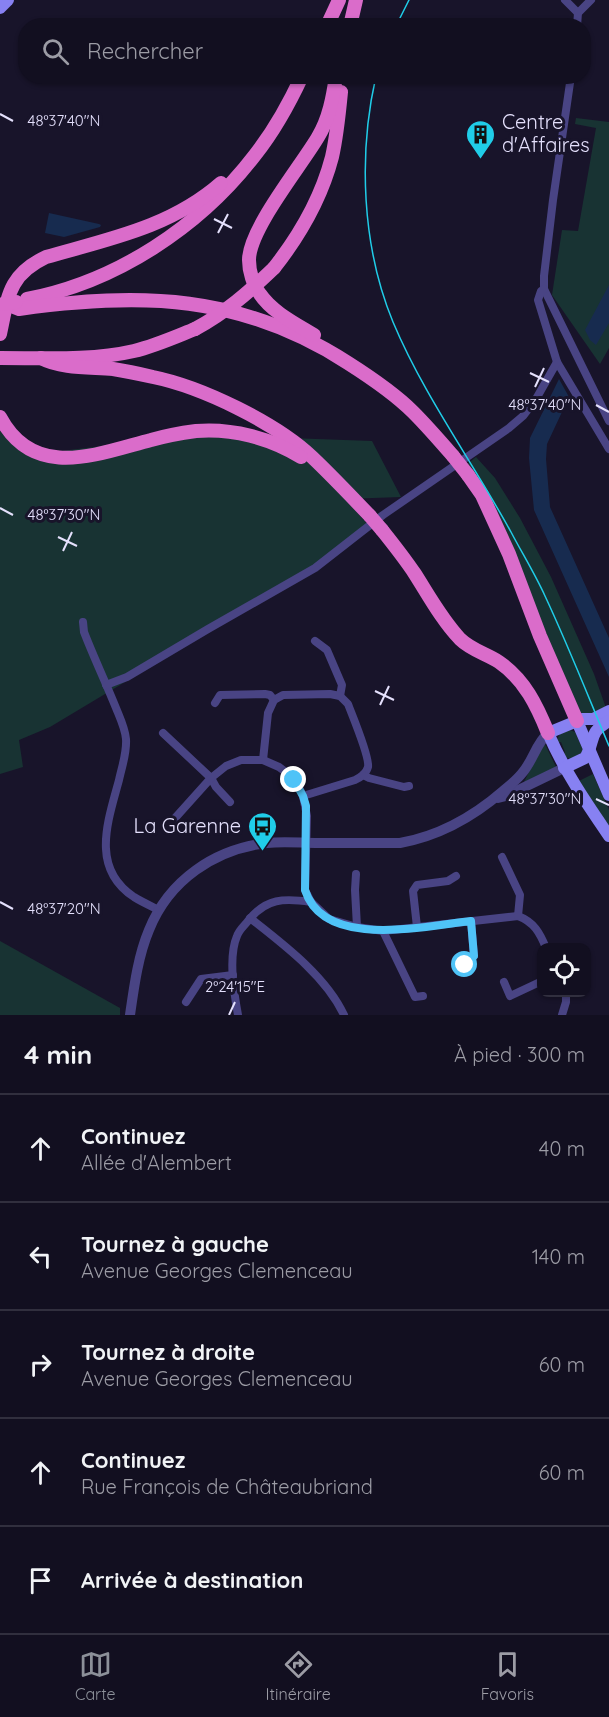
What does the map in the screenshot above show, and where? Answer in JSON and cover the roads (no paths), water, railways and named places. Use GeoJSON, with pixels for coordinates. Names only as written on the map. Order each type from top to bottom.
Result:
{"type":"FeatureCollection","features":[{"type":"Feature","properties":{"kind":"highway"},"geometry":{"type":"LineString","coordinates":[[331,18],[339,0]]}},
{"type":"Feature","properties":{"kind":"highway"},"geometry":{"type":"LineString","coordinates":[[352,18],[356,0]]}},
{"type":"Feature","properties":{"kind":"highway"},"geometry":{"type":"LineString","coordinates":[[8,304],[46,296],[84,283],[123,265],[165,241],[185,226],[220,196],[255,156],[298,84]]}},
{"type":"Feature","properties":{"kind":"highway"},"geometry":{"type":"LineString","coordinates":[[334,84],[330,108],[319,135],[254,238],[249,258],[250,274],[259,294],[270,306],[327,343],[335,355]]}},
{"type":"Feature","properties":{"kind":"highway"},"geometry":{"type":"LineString","coordinates":[[2,358],[116,354],[153,345],[195,329],[226,311],[274,268],[310,214],[332,157],[342,84]]}},
{"type":"Feature","properties":{"kind":"highway"},"geometry":{"type":"LineString","coordinates":[[0,334],[12,285],[35,262],[171,217],[198,201],[242,162],[255,156]]}},
{"type":"Feature","properties":{"kind":"highway"},"geometry":{"type":"LineString","coordinates":[[8,304],[19,309],[65,302],[116,300],[167,300],[201,304],[244,314],[308,340],[384,388],[412,411],[453,456],[482,495],[510,554],[540,636],[577,721]]}},
{"type":"Feature","properties":{"kind":"highway"},"geometry":{"type":"LineString","coordinates":[[41,358],[51,364],[116,370],[184,386],[232,406],[269,426],[297,445],[343,487],[382,530],[462,640],[510,671],[535,702],[548,733]]}},
{"type":"Feature","properties":{"kind":"highway"},"geometry":{"type":"LineString","coordinates":[[0,417],[12,436],[21,444],[43,455],[56,458],[81,458],[155,439],[196,431],[215,431],[273,442],[321,468]]}},
{"type":"Feature","properties":{"kind":"main road"},"geometry":{"type":"LineString","coordinates":[[0,8],[8,0]]}},
{"type":"Feature","properties":{"kind":"main road"},"geometry":{"type":"LineString","coordinates":[[609,711],[593,719],[577,721],[548,733],[564,768],[609,836]]}},
{"type":"Feature","properties":{"kind":"main road"},"geometry":{"type":"LineString","coordinates":[[577,721],[609,795]]}},
{"type":"Feature","properties":{"kind":"main road"},"geometry":{"type":"LineString","coordinates":[[564,768],[585,758],[594,733],[609,721]]}},
{"type":"Feature","properties":{"kind":"street"},"geometry":{"type":"LineString","coordinates":[[565,0],[578,13]]}},
{"type":"Feature","properties":{"kind":"street"},"geometry":{"type":"LineString","coordinates":[[578,18],[578,13],[591,0]]}},
{"type":"Feature","properties":{"kind":"street"},"geometry":{"type":"LineString","coordinates":[[570,84],[553,200],[544,289],[609,422]]}},
{"type":"Feature","properties":{"kind":"street"},"geometry":{"type":"LineString","coordinates":[[544,289],[538,300],[557,362],[609,449]]}},
{"type":"Feature","properties":{"kind":"street"},"geometry":{"type":"LineString","coordinates":[[106,685],[127,677],[315,568],[383,515],[509,428],[523,416],[536,399],[557,362]]}},
{"type":"Feature","properties":{"kind":"street"},"geometry":{"type":"LineString","coordinates":[[83,622],[84,632],[125,733],[126,752],[108,823],[105,851],[114,875],[122,886],[133,897],[159,910]]}},
{"type":"Feature","properties":{"kind":"street"},"geometry":{"type":"LineString","coordinates":[[315,641],[327,650],[342,685],[340,696]]}},
{"type":"Feature","properties":{"kind":"street"},"geometry":{"type":"LineString","coordinates":[[214,703],[220,695],[265,694],[270,695],[274,700]]}},
{"type":"Feature","properties":{"kind":"street"},"geometry":{"type":"LineString","coordinates":[[263,760],[268,713],[274,700],[283,695],[330,694],[340,696],[348,704],[368,766],[363,775],[355,780],[303,796]]}},
{"type":"Feature","properties":{"kind":"street"},"geometry":{"type":"LineString","coordinates":[[163,733],[210,778],[230,802]]}},
{"type":"Feature","properties":{"kind":"street"},"geometry":{"type":"LineString","coordinates":[[130,1015],[143,948],[159,910],[185,879],[210,860],[222,854],[254,845],[400,843],[437,833],[495,799],[515,782],[548,733]]}},
{"type":"Feature","properties":{"kind":"street"},"geometry":{"type":"LineString","coordinates":[[167,826],[210,778],[233,762],[250,759],[263,760],[287,773],[299,787],[303,796],[307,816],[305,887],[311,902],[329,919],[383,931],[518,916],[536,928],[544,943]]}},
{"type":"Feature","properties":{"kind":"street"},"geometry":{"type":"LineString","coordinates":[[495,799],[564,768]]}},
{"type":"Feature","properties":{"kind":"street"},"geometry":{"type":"LineString","coordinates":[[363,775],[404,787],[409,786]]}},
{"type":"Feature","properties":{"kind":"street"},"geometry":{"type":"LineString","coordinates":[[502,857],[520,896],[518,916]]}},
{"type":"Feature","properties":{"kind":"street"},"geometry":{"type":"LineString","coordinates":[[356,874],[357,927]]}},
{"type":"Feature","properties":{"kind":"street"},"geometry":{"type":"LineString","coordinates":[[417,927],[413,891],[415,887],[448,881],[456,876]]}},
{"type":"Feature","properties":{"kind":"street"},"geometry":{"type":"LineString","coordinates":[[291,899],[305,887]]}},
{"type":"Feature","properties":{"kind":"street"},"geometry":{"type":"LineString","coordinates":[[238,1015],[233,975],[236,938],[250,918],[268,903],[291,899],[311,902]]}},
{"type":"Feature","properties":{"kind":"street"},"geometry":{"type":"LineString","coordinates":[[250,918],[307,967],[340,1006],[344,1015]]}},
{"type":"Feature","properties":{"kind":"street"},"geometry":{"type":"LineString","coordinates":[[465,965],[474,956],[471,921]]}},
{"type":"Feature","properties":{"kind":"street"},"geometry":{"type":"LineString","coordinates":[[383,931],[415,997],[423,996]]}},
{"type":"Feature","properties":{"kind":"street"},"geometry":{"type":"LineString","coordinates":[[186,1002],[201,979],[233,975]]}},
{"type":"Feature","properties":{"kind":"street"},"geometry":{"type":"LineString","coordinates":[[504,982],[510,996],[537,983]]}},
{"type":"Feature","properties":{"kind":"street"},"geometry":{"type":"LineString","coordinates":[[562,1015],[566,997]]}},
{"type":"Feature","properties":{"kind":"water"},"geometry":{"type":"Polygon","coordinates":[[[49,213],[101,225],[64,237],[45,233],[49,213]]]}},
{"type":"Feature","properties":{"kind":"water"},"geometry":{"type":"Polygon","coordinates":[[[609,285],[609,323],[596,345],[590,340],[585,330],[609,285]]]}},
{"type":"Feature","properties":{"kind":"water"},"geometry":{"type":"Polygon","coordinates":[[[559,379],[569,397],[547,444],[550,507],[609,638],[609,677],[534,510],[529,458],[530,438],[559,379]]]}},
{"type":"Feature","properties":{"kind":"tram line"},"geometry":{"type":"LineString","coordinates":[[400,18],[409,0]]}},
{"type":"Feature","properties":{"kind":"tram line"},"geometry":{"type":"LineString","coordinates":[[374,84],[367,137],[366,201],[375,263],[393,322],[419,376],[496,506],[541,588],[609,746]]}},
{"type":"Feature","properties":{"kind":"place","name":"Centre d'Affaires"},"geometry":{"type":"Point","coordinates":[481,160]}},
{"type":"Feature","properties":{"kind":"place","name":"La Garenne"},"geometry":{"type":"Point","coordinates":[262,852]}}]}
